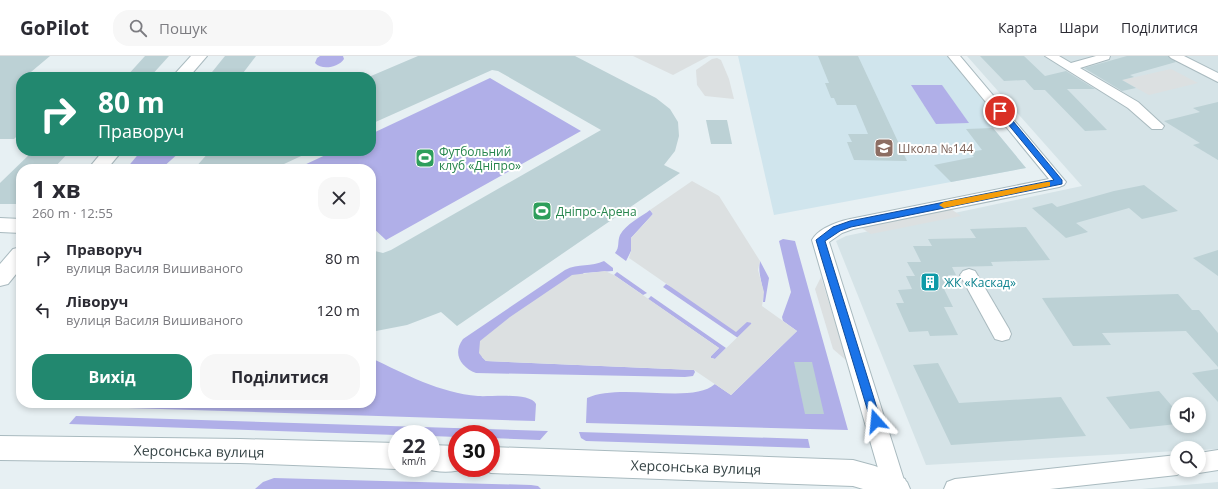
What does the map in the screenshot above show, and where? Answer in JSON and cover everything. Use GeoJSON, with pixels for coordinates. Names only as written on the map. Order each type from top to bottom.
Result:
{"type":"FeatureCollection","features":[{"type":"Feature","properties":{"kind":"street"},"geometry":{"type":"LineString","coordinates":[[185,72],[199,56]]}},
{"type":"Feature","properties":{"kind":"street"},"geometry":{"type":"LineString","coordinates":[[895,489],[884,448],[820,240],[836,229],[850,224],[1059,182],[954,56]]}},
{"type":"Feature","properties":{"kind":"street"},"geometry":{"type":"LineString","coordinates":[[1051,56],[1133,105],[1157,126]]}},
{"type":"Feature","properties":{"kind":"street"},"geometry":{"type":"LineString","coordinates":[[1070,67],[1105,58],[1103,56]]}},
{"type":"Feature","properties":{"kind":"street"},"geometry":{"type":"LineString","coordinates":[[1175,56],[1218,78]]}},
{"type":"Feature","properties":{"kind":"street"},"geometry":{"type":"LineString","coordinates":[[102,164],[109,156]]}},
{"type":"Feature","properties":{"kind":"street"},"geometry":{"type":"LineString","coordinates":[[0,225],[16,226]]}},
{"type":"Feature","properties":{"kind":"street"},"geometry":{"type":"LineString","coordinates":[[0,278],[16,260]]}},
{"type":"Feature","properties":{"kind":"street"},"geometry":{"type":"LineString","coordinates":[[969,275],[1002,334]]}},
{"type":"Feature","properties":{"kind":"street","name":"Херсонська вулиця"},"geometry":{"type":"LineString","coordinates":[[0,448],[240,451],[388,456]]}},
{"type":"Feature","properties":{"kind":"street","name":"Херсонська вулиця"},"geometry":{"type":"LineString","coordinates":[[500,460],[853,473],[875,479],[895,489],[899,489]]}},
{"type":"Feature","properties":{"kind":"street"},"geometry":{"type":"LineString","coordinates":[[1206,461],[1218,460]]}},
{"type":"Feature","properties":{"kind":"street"},"geometry":{"type":"LineString","coordinates":[[955,489],[1170,466]]}},
{"type":"Feature","properties":{"kind":"shaded area"},"geometry":{"type":"Polygon","coordinates":[[[320,56],[343,56],[344,59],[342,62],[334,66],[322,67],[315,63],[317,58],[320,56]]]}},
{"type":"Feature","properties":{"kind":"shaded area"},"geometry":{"type":"Polygon","coordinates":[[[633,56],[709,56],[673,75],[633,56]]]}},
{"type":"Feature","properties":{"kind":"shaded area","name":"Школа №144"},"geometry":{"type":"Polygon","coordinates":[[[738,56],[947,56],[1000,121],[993,128],[1026,168],[774,215],[738,56]]]}},
{"type":"Feature","properties":{"kind":"shaded area"},"geometry":{"type":"Polygon","coordinates":[[[967,56],[1218,56],[1218,449],[1206,450],[1206,441],[1170,441],[1170,451],[926,465],[836,241],[846,236],[1082,186],[967,56]]]}},
{"type":"Feature","properties":{"kind":"shaded area"},"geometry":{"type":"Polygon","coordinates":[[[717,58],[721,60],[729,79],[734,99],[705,96],[697,85],[696,70],[712,59],[717,58]]]}},
{"type":"Feature","properties":{"kind":"shaded area"},"geometry":{"type":"Polygon","coordinates":[[[1171,69],[1198,83],[1149,95],[1122,80],[1171,69]]]}},
{"type":"Feature","properties":{"kind":"shaded area","name":"Футбольний клуб «Дніпро»"},"geometry":{"type":"Polygon","coordinates":[[[490,78],[581,131],[386,240],[376,231],[376,164],[306,164],[323,156],[376,156],[376,132],[490,78]]]}},
{"type":"Feature","properties":{"kind":"shaded area"},"geometry":{"type":"Polygon","coordinates":[[[911,85],[942,85],[969,123],[936,124],[911,85]]]}},
{"type":"Feature","properties":{"kind":"shaded area"},"geometry":{"type":"Polygon","coordinates":[[[137,156],[175,156],[167,164],[130,164],[137,156]]]}},
{"type":"Feature","properties":{"kind":"shaded area"},"geometry":{"type":"Polygon","coordinates":[[[692,181],[719,196],[760,261],[758,270],[764,292],[762,306],[797,331],[731,395],[694,370],[486,361],[482,357],[479,353],[480,341],[510,317],[572,275],[605,271],[614,275],[719,348],[711,356],[711,358],[715,359],[752,323],[747,322],[736,332],[629,258],[631,251],[631,238],[653,214],[650,210],[692,181]]]}},
{"type":"Feature","properties":{"kind":"shaded area"},"geometry":{"type":"Polygon","coordinates":[[[951,209],[961,216],[871,234],[860,227],[951,209]]]}},
{"type":"Feature","properties":{"kind":"shaded area"},"geometry":{"type":"Polygon","coordinates":[[[650,210],[653,214],[631,238],[631,251],[626,261],[615,253],[620,235],[630,224],[650,210]]]}},
{"type":"Feature","properties":{"kind":"shaded area"},"geometry":{"type":"Polygon","coordinates":[[[783,239],[795,241],[848,430],[586,423],[587,398],[601,394],[618,392],[690,393],[704,390],[715,384],[731,395],[797,331],[783,321],[782,317],[791,292],[779,241],[783,239]]]}},
{"type":"Feature","properties":{"kind":"shaded area"},"geometry":{"type":"Polygon","coordinates":[[[604,261],[613,268],[613,271],[584,273],[482,357],[486,361],[694,370],[695,372],[693,376],[476,373],[462,364],[458,355],[458,350],[463,339],[565,270],[575,266],[595,264],[604,261]]]}},
{"type":"Feature","properties":{"kind":"shaded area"},"geometry":{"type":"Polygon","coordinates":[[[760,261],[769,278],[765,302],[763,302],[763,291],[759,271],[760,261]]]}},
{"type":"Feature","properties":{"kind":"shaded area"},"geometry":{"type":"Polygon","coordinates":[[[617,272],[647,293],[643,295],[614,275],[617,272]]]}},
{"type":"Feature","properties":{"kind":"shaded area"},"geometry":{"type":"Polygon","coordinates":[[[821,277],[847,361],[833,349],[815,289],[821,277]]]}},
{"type":"Feature","properties":{"kind":"shaded area"},"geometry":{"type":"Polygon","coordinates":[[[666,284],[747,322],[751,322],[752,325],[738,338],[663,287],[666,284]]]}},
{"type":"Feature","properties":{"kind":"shaded area"},"geometry":{"type":"Polygon","coordinates":[[[651,296],[726,348],[715,359],[711,358],[711,356],[719,348],[648,299],[651,296]]]}},
{"type":"Feature","properties":{"kind":"shaded area"},"geometry":{"type":"Polygon","coordinates":[[[376,360],[423,382],[450,391],[478,396],[518,396],[532,400],[536,404],[535,421],[128,408],[376,408],[376,360]]]}},
{"type":"Feature","properties":{"kind":"shaded area"},"geometry":{"type":"Polygon","coordinates":[[[76,416],[388,426],[388,435],[69,424],[76,416]]]}},
{"type":"Feature","properties":{"kind":"shaded area"},"geometry":{"type":"Polygon","coordinates":[[[440,428],[448,428],[448,437],[440,436],[440,428]]]}},
{"type":"Feature","properties":{"kind":"shaded area"},"geometry":{"type":"Polygon","coordinates":[[[500,429],[548,431],[540,440],[500,438],[500,429]]]}},
{"type":"Feature","properties":{"kind":"shaded area"},"geometry":{"type":"Polygon","coordinates":[[[579,432],[808,439],[810,448],[586,441],[581,438],[579,432]]]}},
{"type":"Feature","properties":{"kind":"shaded area"},"geometry":{"type":"Polygon","coordinates":[[[274,478],[531,485],[538,486],[541,489],[255,489],[263,482],[274,478]]]}},
{"type":"Feature","properties":{"kind":"shaded area"},"geometry":{"type":"Polygon","coordinates":[[[1218,482],[1218,489],[1141,489],[1218,482]]]}},
{"type":"Feature","properties":{"kind":"building"},"geometry":{"type":"Polygon","coordinates":[[[0,56],[50,56],[31,72],[16,72],[16,137],[14,139],[0,139],[0,56]]]}},
{"type":"Feature","properties":{"kind":"building"},"geometry":{"type":"Polygon","coordinates":[[[145,56],[169,56],[155,72],[131,72],[145,56]]]}},
{"type":"Feature","properties":{"kind":"building"},"geometry":{"type":"Polygon","coordinates":[[[225,56],[256,56],[244,72],[212,72],[225,56]]]}},
{"type":"Feature","properties":{"kind":"building","name":"Дніпро-Арена"},"geometry":{"type":"Polygon","coordinates":[[[418,56],[575,56],[656,98],[670,109],[678,122],[679,136],[675,151],[664,165],[680,173],[457,326],[441,312],[407,325],[376,331],[376,251],[383,253],[391,250],[601,130],[498,71],[492,70],[376,122],[376,74],[418,56]]]}},
{"type":"Feature","properties":{"kind":"building"},"geometry":{"type":"Polygon","coordinates":[[[818,56],[858,56],[907,161],[854,160],[847,142],[852,142],[848,134],[868,134],[856,105],[837,105],[834,98],[831,98],[825,83],[829,83],[818,56]]]}},
{"type":"Feature","properties":{"kind":"building"},"geometry":{"type":"Polygon","coordinates":[[[980,56],[1024,56],[1045,76],[1066,71],[1095,89],[1067,89],[1107,130],[1085,131],[1045,90],[1034,90],[1025,80],[1004,81],[980,56]]]}},
{"type":"Feature","properties":{"kind":"building"},"geometry":{"type":"Polygon","coordinates":[[[1127,56],[1168,56],[1176,62],[1130,75],[1134,77],[1122,80],[1136,88],[1122,91],[1084,68],[1127,56]]]}},
{"type":"Feature","properties":{"kind":"building"},"geometry":{"type":"Polygon","coordinates":[[[1218,102],[1218,160],[1193,145],[1200,143],[1164,121],[1200,112],[1193,108],[1218,102]]]}},
{"type":"Feature","properties":{"kind":"building"},"geometry":{"type":"Polygon","coordinates":[[[706,120],[727,120],[732,144],[711,144],[706,120]]]}},
{"type":"Feature","properties":{"kind":"building"},"geometry":{"type":"Polygon","coordinates":[[[993,128],[1026,168],[951,182],[934,165],[974,157],[969,152],[982,150],[966,129],[993,128]]]}},
{"type":"Feature","properties":{"kind":"building"},"geometry":{"type":"Polygon","coordinates":[[[28,156],[65,156],[58,164],[20,164],[28,156]]]}},
{"type":"Feature","properties":{"kind":"building"},"geometry":{"type":"Polygon","coordinates":[[[206,156],[301,156],[284,164],[198,164],[206,156]]]}},
{"type":"Feature","properties":{"kind":"building"},"geometry":{"type":"Polygon","coordinates":[[[16,167],[16,204],[0,204],[0,183],[16,167]]]}},
{"type":"Feature","properties":{"kind":"building"},"geometry":{"type":"Polygon","coordinates":[[[1144,185],[1178,211],[1142,219],[1129,208],[1076,223],[1088,232],[1066,238],[1032,208],[1052,203],[1057,207],[1114,191],[1144,185]]]}},
{"type":"Feature","properties":{"kind":"building","name":"ЖК «Каскад»"},"geometry":{"type":"Polygon","coordinates":[[[1026,227],[1050,260],[991,262],[993,266],[952,267],[956,275],[948,275],[954,288],[944,289],[953,307],[944,307],[958,335],[930,336],[928,331],[909,332],[896,303],[904,303],[898,290],[912,289],[906,276],[915,276],[907,262],[921,262],[913,246],[932,246],[928,239],[976,238],[970,229],[1026,227]]]}},
{"type":"Feature","properties":{"kind":"building"},"geometry":{"type":"Polygon","coordinates":[[[1218,250],[1218,276],[1193,258],[1218,250]]]}},
{"type":"Feature","properties":{"kind":"building"},"geometry":{"type":"Polygon","coordinates":[[[1178,294],[1192,310],[1199,310],[1218,333],[1218,367],[1186,331],[1102,333],[1111,345],[1073,346],[1042,298],[1178,294]]]}},
{"type":"Feature","properties":{"kind":"building"},"geometry":{"type":"Polygon","coordinates":[[[794,362],[812,362],[824,414],[805,414],[794,362]]]}},
{"type":"Feature","properties":{"kind":"building"},"geometry":{"type":"Polygon","coordinates":[[[938,363],[959,403],[1061,397],[1086,436],[951,445],[913,365],[938,363]]]}},
{"type":"Feature","properties":{"kind":"building"},"geometry":{"type":"Polygon","coordinates":[[[1218,369],[1218,402],[1192,373],[1218,369]]]}},
{"type":"Feature","properties":{"kind":"building"},"geometry":{"type":"Polygon","coordinates":[[[1159,391],[1170,404],[1170,425],[1130,429],[1106,397],[1159,391]]]}},
{"type":"Feature","properties":{"kind":"slow traffic"},"geometry":{"type":"LineString","coordinates":[[944,205],[1047,184]]}},
{"type":"Feature","properties":{"kind":"place","name":"Школа №144"},"geometry":{"type":"Point","coordinates":[884,148]}},
{"type":"Feature","properties":{"kind":"place","name":"Футбольний клуб «Дніпро»"},"geometry":{"type":"Point","coordinates":[425,158]}},
{"type":"Feature","properties":{"kind":"place","name":"Дніпро-Арена"},"geometry":{"type":"Point","coordinates":[542,211]}},
{"type":"Feature","properties":{"kind":"place","name":"ЖК «Каскад»"},"geometry":{"type":"Point","coordinates":[930,282]}},
{"type":"Feature","properties":{"kind":"route"},"geometry":{"type":"LineString","coordinates":[[876,421],[820,240],[836,229],[850,224],[1059,182],[1000,111]]}}]}
